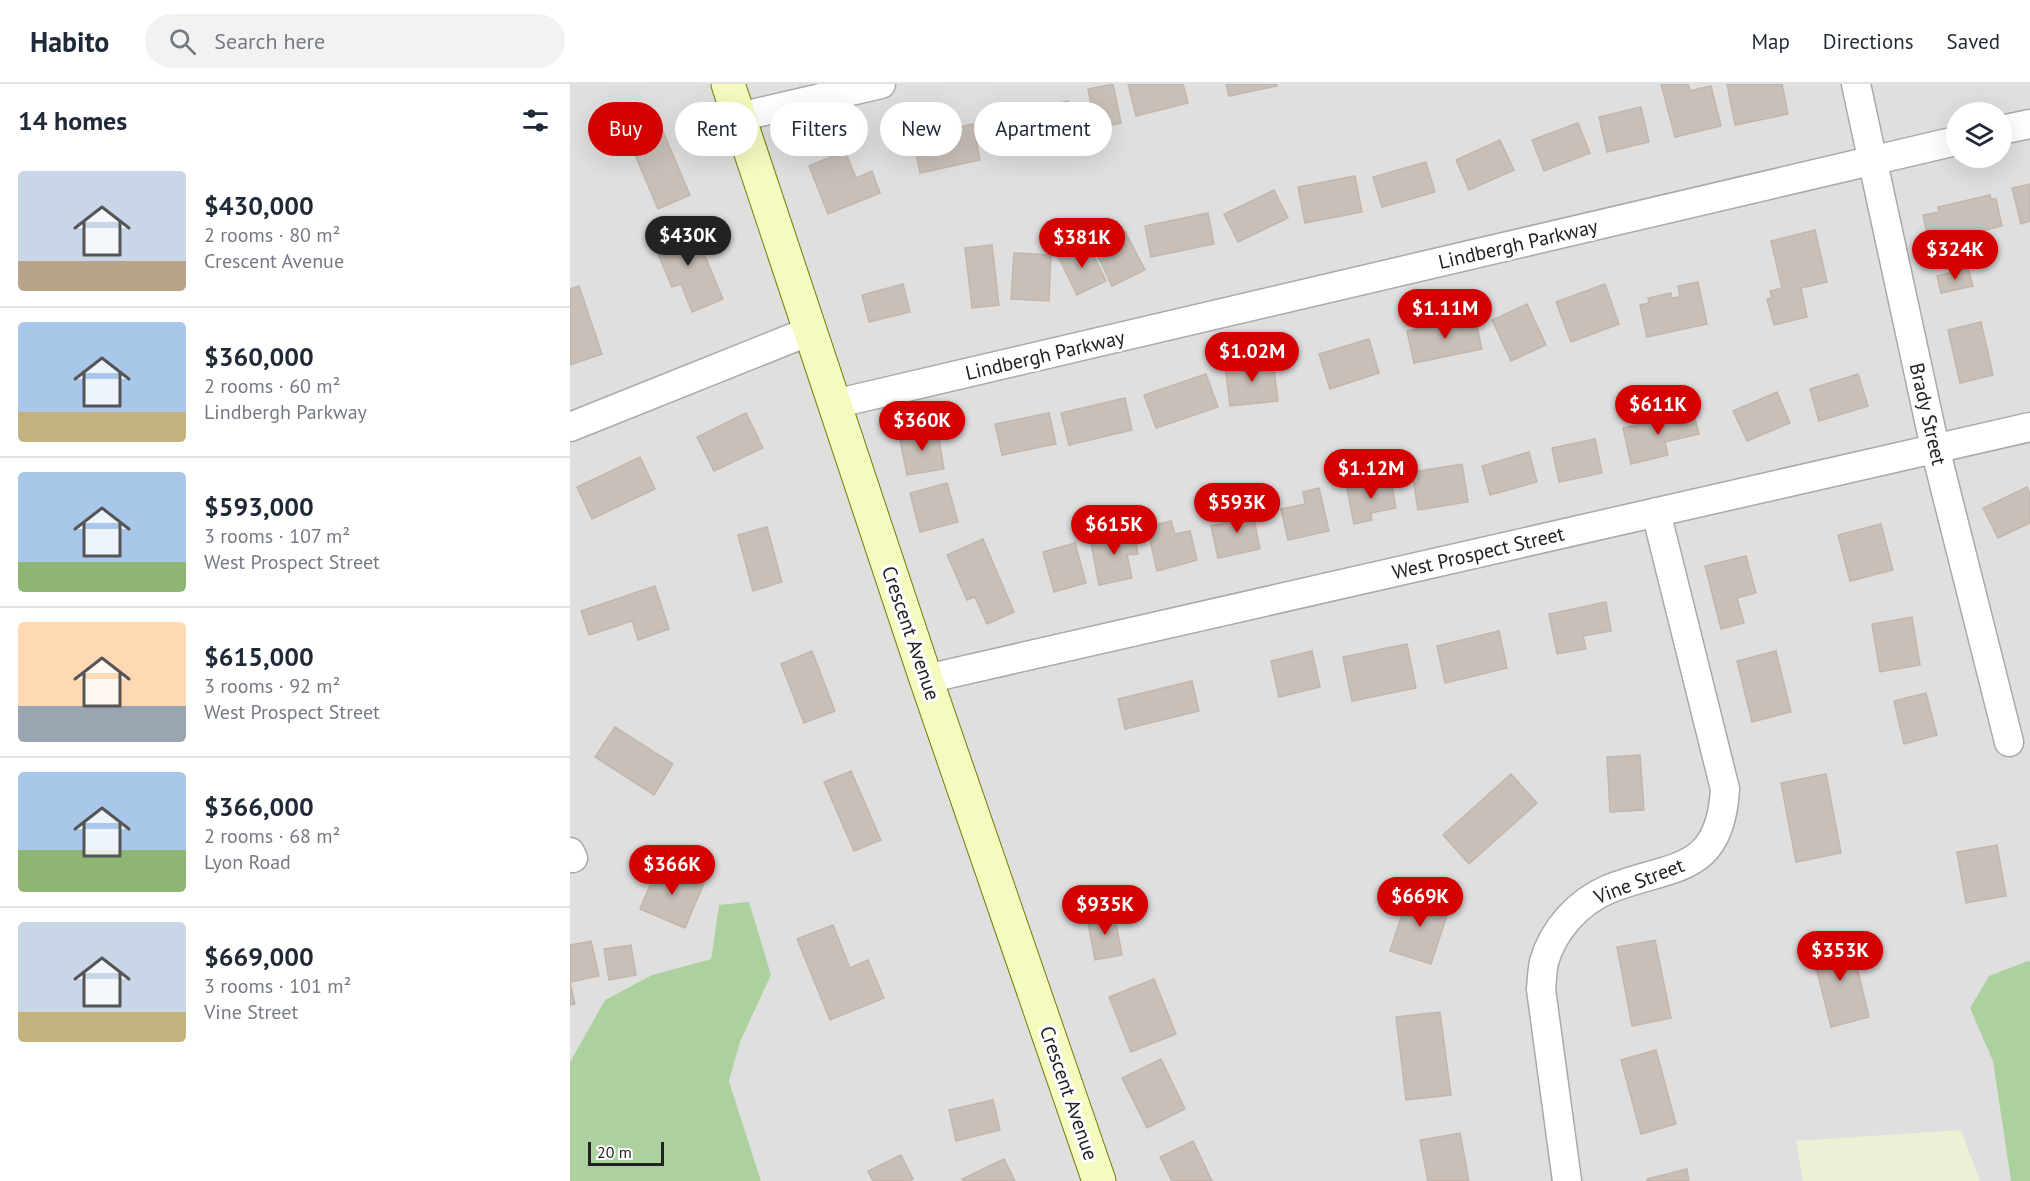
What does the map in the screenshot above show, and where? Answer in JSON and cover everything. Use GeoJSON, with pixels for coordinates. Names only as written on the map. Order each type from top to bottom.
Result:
{"type":"FeatureCollection","features":[{"type":"Feature","properties":{"kind":"main road","name":"Crescent Avenue"},"geometry":{"type":"LineString","coordinates":[[728,84],[734,102]]}},
{"type":"Feature","properties":{"kind":"main road","name":"Crescent Avenue"},"geometry":{"type":"LineString","coordinates":[[752,156],[926,679],[1099,1181]]}},
{"type":"Feature","properties":{"kind":"street"},"geometry":{"type":"LineString","coordinates":[[758,113],[881,84]]}},
{"type":"Feature","properties":{"kind":"street","name":"Brady Street"},"geometry":{"type":"LineString","coordinates":[[1856,84],[1935,448],[2009,742]]}},
{"type":"Feature","properties":{"kind":"street"},"geometry":{"type":"LineString","coordinates":[[2012,128],[2030,124]]}},
{"type":"Feature","properties":{"kind":"street","name":"Lindbergh Parkway"},"geometry":{"type":"LineString","coordinates":[[834,404],[1946,143]]}},
{"type":"Feature","properties":{"kind":"street"},"geometry":{"type":"LineString","coordinates":[[570,427],[810,331]]}},
{"type":"Feature","properties":{"kind":"street","name":"West Prospect Street"},"geometry":{"type":"LineString","coordinates":[[926,679],[2030,427]]}},
{"type":"Feature","properties":{"kind":"street","name":"Vine Street"},"geometry":{"type":"LineString","coordinates":[[1567,1181],[1540,989],[1544,963],[1555,936],[1568,918],[1587,901],[1609,889],[1670,871],[1688,863],[1705,850],[1716,833],[1724,813],[1725,789],[1656,512]]}},
{"type":"Feature","properties":{"kind":"shaded area"},"geometry":{"type":"Polygon","coordinates":[[[570,84],[2030,84],[2030,1181],[761,1181],[729,1081],[740,1042],[771,975],[719,905],[711,959],[652,975],[605,1000],[570,1062],[570,84]]]}},
{"type":"Feature","properties":{"kind":"green space"},"geometry":{"type":"Polygon","coordinates":[[[749,902],[771,975],[740,1042],[729,1081],[761,1181],[570,1181],[570,1062],[605,1000],[652,975],[711,959],[719,905],[749,902]]]}},
{"type":"Feature","properties":{"kind":"green space"},"geometry":{"type":"Polygon","coordinates":[[[2030,962],[2030,1181],[2011,1181],[1993,1061],[1970,1008],[1989,976],[2030,962]]]}},
{"type":"Feature","properties":{"kind":"green space"},"geometry":{"type":"Polygon","coordinates":[[[1961,1130],[1980,1181],[1803,1181],[1796,1141],[1961,1130]]]}},
{"type":"Feature","properties":{"kind":"building"},"geometry":{"type":"Polygon","coordinates":[[[1113,84],[1121,123],[1112,125],[1112,102],[1091,102],[1088,89],[1113,84]]]}},
{"type":"Feature","properties":{"kind":"building"},"geometry":{"type":"Polygon","coordinates":[[[1128,84],[1183,84],[1188,103],[1136,116],[1128,84]]]}},
{"type":"Feature","properties":{"kind":"building"},"geometry":{"type":"Polygon","coordinates":[[[1226,84],[1276,84],[1277,86],[1229,96],[1226,84]]]}},
{"type":"Feature","properties":{"kind":"building"},"geometry":{"type":"Polygon","coordinates":[[[1661,84],[1688,84],[1690,91],[1711,86],[1721,126],[1675,137],[1661,84]]]}},
{"type":"Feature","properties":{"kind":"building"},"geometry":{"type":"Polygon","coordinates":[[[1727,84],[1782,84],[1788,114],[1735,125],[1727,84]]]}},
{"type":"Feature","properties":{"kind":"building"},"geometry":{"type":"Polygon","coordinates":[[[1641,107],[1649,142],[1607,152],[1599,117],[1641,107]]]}},
{"type":"Feature","properties":{"kind":"building"},"geometry":{"type":"Polygon","coordinates":[[[1578,123],[1590,153],[1544,171],[1532,140],[1578,123]]]}},
{"type":"Feature","properties":{"kind":"building"},"geometry":{"type":"Polygon","coordinates":[[[973,124],[974,156],[979,156],[980,160],[920,173],[917,156],[962,156],[962,126],[973,124]]]}},
{"type":"Feature","properties":{"kind":"building"},"geometry":{"type":"Polygon","coordinates":[[[663,131],[690,195],[658,209],[635,156],[663,156],[663,131]]]}},
{"type":"Feature","properties":{"kind":"building"},"geometry":{"type":"Polygon","coordinates":[[[1500,140],[1514,170],[1469,190],[1456,160],[1500,140]]]}},
{"type":"Feature","properties":{"kind":"building"},"geometry":{"type":"Polygon","coordinates":[[[833,156],[847,156],[856,178],[872,171],[880,193],[828,214],[809,166],[833,156]]]}},
{"type":"Feature","properties":{"kind":"building"},"geometry":{"type":"Polygon","coordinates":[[[1426,162],[1435,192],[1382,207],[1373,177],[1426,162]]]}},
{"type":"Feature","properties":{"kind":"building"},"geometry":{"type":"Polygon","coordinates":[[[1355,176],[1362,212],[1305,223],[1298,187],[1355,176]]]}},
{"type":"Feature","properties":{"kind":"building"},"geometry":{"type":"Polygon","coordinates":[[[2030,184],[2030,221],[2021,224],[2012,188],[2030,184]]]}},
{"type":"Feature","properties":{"kind":"building"},"geometry":{"type":"Polygon","coordinates":[[[1274,190],[1288,218],[1238,242],[1224,214],[1274,190]]]}},
{"type":"Feature","properties":{"kind":"building"},"geometry":{"type":"Polygon","coordinates":[[[1990,195],[1991,199],[1996,199],[2002,226],[1969,234],[1971,246],[1932,255],[1923,215],[1939,212],[1938,207],[1990,195]]]}},
{"type":"Feature","properties":{"kind":"building"},"geometry":{"type":"Polygon","coordinates":[[[1208,213],[1214,244],[1151,257],[1145,226],[1208,213]]]}},
{"type":"Feature","properties":{"kind":"building"},"geometry":{"type":"Polygon","coordinates":[[[691,223],[723,299],[692,312],[681,284],[672,287],[652,240],[691,223]]]}},
{"type":"Feature","properties":{"kind":"building"},"geometry":{"type":"Polygon","coordinates":[[[1815,230],[1827,282],[1801,288],[1807,317],[1774,325],[1767,299],[1772,298],[1770,291],[1782,288],[1771,241],[1815,230]]]}},
{"type":"Feature","properties":{"kind":"building"},"geometry":{"type":"Polygon","coordinates":[[[1125,231],[1145,270],[1112,286],[1093,246],[1125,231]]]}},
{"type":"Feature","properties":{"kind":"building"},"geometry":{"type":"Polygon","coordinates":[[[1087,242],[1106,281],[1077,295],[1058,256],[1087,242]]]}},
{"type":"Feature","properties":{"kind":"building"},"geometry":{"type":"Polygon","coordinates":[[[992,245],[999,305],[972,308],[965,248],[992,245]]]}},
{"type":"Feature","properties":{"kind":"building"},"geometry":{"type":"Polygon","coordinates":[[[1014,253],[1051,255],[1049,301],[1011,299],[1014,253]]]}},
{"type":"Feature","properties":{"kind":"building"},"geometry":{"type":"Polygon","coordinates":[[[1968,268],[1973,286],[1941,293],[1937,276],[1968,268]]]}},
{"type":"Feature","properties":{"kind":"building"},"geometry":{"type":"Polygon","coordinates":[[[1698,282],[1707,324],[1647,337],[1640,305],[1649,303],[1648,298],[1671,293],[1671,298],[1680,297],[1678,286],[1698,282]]]}},
{"type":"Feature","properties":{"kind":"building"},"geometry":{"type":"Polygon","coordinates":[[[903,284],[910,312],[869,322],[862,295],[903,284]]]}},
{"type":"Feature","properties":{"kind":"building"},"geometry":{"type":"Polygon","coordinates":[[[1605,284],[1619,324],[1571,342],[1556,302],[1605,284]]]}},
{"type":"Feature","properties":{"kind":"building"},"geometry":{"type":"Polygon","coordinates":[[[579,286],[602,354],[570,365],[570,289],[579,286]]]}},
{"type":"Feature","properties":{"kind":"building"},"geometry":{"type":"Polygon","coordinates":[[[1527,304],[1546,345],[1511,361],[1492,320],[1527,304]]]}},
{"type":"Feature","properties":{"kind":"building"},"geometry":{"type":"Polygon","coordinates":[[[1475,317],[1482,349],[1414,363],[1407,331],[1475,317]]]}},
{"type":"Feature","properties":{"kind":"building"},"geometry":{"type":"Polygon","coordinates":[[[1981,322],[1993,375],[1960,383],[1948,330],[1981,322]]]}},
{"type":"Feature","properties":{"kind":"building"},"geometry":{"type":"Polygon","coordinates":[[[1369,339],[1379,373],[1330,389],[1319,354],[1369,339]]]}},
{"type":"Feature","properties":{"kind":"building"},"geometry":{"type":"Polygon","coordinates":[[[1273,360],[1278,401],[1230,406],[1225,365],[1273,360]]]}},
{"type":"Feature","properties":{"kind":"building"},"geometry":{"type":"Polygon","coordinates":[[[1206,374],[1218,407],[1156,428],[1144,395],[1206,374]]]}},
{"type":"Feature","properties":{"kind":"building"},"geometry":{"type":"Polygon","coordinates":[[[1858,374],[1868,406],[1819,421],[1810,389],[1858,374]]]}},
{"type":"Feature","properties":{"kind":"building"},"geometry":{"type":"Polygon","coordinates":[[[1777,392],[1790,423],[1747,441],[1733,411],[1777,392]]]}},
{"type":"Feature","properties":{"kind":"building"},"geometry":{"type":"Polygon","coordinates":[[[1125,398],[1132,430],[1069,445],[1061,413],[1125,398]]]}},
{"type":"Feature","properties":{"kind":"building"},"geometry":{"type":"Polygon","coordinates":[[[1693,411],[1699,434],[1665,442],[1668,455],[1631,464],[1623,428],[1693,411]]]}},
{"type":"Feature","properties":{"kind":"building"},"geometry":{"type":"Polygon","coordinates":[[[746,413],[763,448],[714,471],[697,437],[746,413]]]}},
{"type":"Feature","properties":{"kind":"building"},"geometry":{"type":"Polygon","coordinates":[[[1049,413],[1056,444],[1002,455],[995,424],[1049,413]]]}},
{"type":"Feature","properties":{"kind":"building"},"geometry":{"type":"Polygon","coordinates":[[[937,428],[944,469],[907,475],[899,435],[937,428]]]}},
{"type":"Feature","properties":{"kind":"building"},"geometry":{"type":"Polygon","coordinates":[[[1595,439],[1602,473],[1559,482],[1552,448],[1595,439]]]}},
{"type":"Feature","properties":{"kind":"building"},"geometry":{"type":"Polygon","coordinates":[[[1529,452],[1537,482],[1490,495],[1482,466],[1529,452]]]}},
{"type":"Feature","properties":{"kind":"building"},"geometry":{"type":"Polygon","coordinates":[[[640,457],[655,489],[592,519],[577,487],[640,457]]]}},
{"type":"Feature","properties":{"kind":"building"},"geometry":{"type":"Polygon","coordinates":[[[1462,464],[1468,502],[1418,510],[1412,472],[1462,464]]]}},
{"type":"Feature","properties":{"kind":"building"},"geometry":{"type":"Polygon","coordinates":[[[1391,480],[1396,508],[1371,513],[1372,520],[1354,524],[1347,489],[1391,480]]]}},
{"type":"Feature","properties":{"kind":"building"},"geometry":{"type":"Polygon","coordinates":[[[947,483],[958,522],[920,532],[910,493],[947,483]]]}},
{"type":"Feature","properties":{"kind":"building"},"geometry":{"type":"Polygon","coordinates":[[[2027,487],[2030,494],[2030,523],[1998,538],[1983,508],[2027,487]]]}},
{"type":"Feature","properties":{"kind":"building"},"geometry":{"type":"Polygon","coordinates":[[[1319,488],[1329,531],[1288,540],[1281,509],[1305,504],[1303,492],[1319,488]]]}},
{"type":"Feature","properties":{"kind":"building"},"geometry":{"type":"Polygon","coordinates":[[[1251,504],[1260,549],[1218,558],[1211,526],[1236,520],[1234,507],[1251,504]]]}},
{"type":"Feature","properties":{"kind":"building"},"geometry":{"type":"Polygon","coordinates":[[[1171,521],[1175,534],[1190,531],[1197,560],[1157,571],[1147,527],[1171,521]]]}},
{"type":"Feature","properties":{"kind":"building"},"geometry":{"type":"Polygon","coordinates":[[[1881,524],[1893,570],[1850,581],[1838,535],[1881,524]]]}},
{"type":"Feature","properties":{"kind":"building"},"geometry":{"type":"Polygon","coordinates":[[[767,527],[782,582],[753,591],[738,535],[767,527]]]}},
{"type":"Feature","properties":{"kind":"building"},"geometry":{"type":"Polygon","coordinates":[[[1134,530],[1138,554],[1127,555],[1132,578],[1099,585],[1090,538],[1134,530]]]}},
{"type":"Feature","properties":{"kind":"building"},"geometry":{"type":"Polygon","coordinates":[[[983,539],[1014,612],[987,624],[975,597],[967,600],[947,555],[983,539]]]}},
{"type":"Feature","properties":{"kind":"building"},"geometry":{"type":"Polygon","coordinates":[[[1075,543],[1086,583],[1054,592],[1043,552],[1075,543]]]}},
{"type":"Feature","properties":{"kind":"building"},"geometry":{"type":"Polygon","coordinates":[[[1746,556],[1756,593],[1737,598],[1744,623],[1721,629],[1705,566],[1746,556]]]}},
{"type":"Feature","properties":{"kind":"building"},"geometry":{"type":"Polygon","coordinates":[[[655,586],[669,629],[638,640],[632,621],[589,635],[581,611],[655,586]]]}},
{"type":"Feature","properties":{"kind":"building"},"geometry":{"type":"Polygon","coordinates":[[[1606,602],[1611,631],[1583,636],[1586,649],[1557,654],[1549,614],[1606,602]]]}},
{"type":"Feature","properties":{"kind":"building"},"geometry":{"type":"Polygon","coordinates":[[[1912,617],[1920,665],[1880,672],[1872,624],[1912,617]]]}},
{"type":"Feature","properties":{"kind":"building"},"geometry":{"type":"Polygon","coordinates":[[[1499,631],[1507,668],[1445,683],[1437,646],[1499,631]]]}},
{"type":"Feature","properties":{"kind":"building"},"geometry":{"type":"Polygon","coordinates":[[[1407,644],[1416,688],[1352,701],[1343,657],[1407,644]]]}},
{"type":"Feature","properties":{"kind":"building"},"geometry":{"type":"Polygon","coordinates":[[[812,651],[835,711],[804,723],[781,664],[812,651]]]}},
{"type":"Feature","properties":{"kind":"building"},"geometry":{"type":"Polygon","coordinates":[[[1312,651],[1320,687],[1279,697],[1271,661],[1312,651]]]}},
{"type":"Feature","properties":{"kind":"building"},"geometry":{"type":"Polygon","coordinates":[[[1776,651],[1791,712],[1752,722],[1737,661],[1776,651]]]}},
{"type":"Feature","properties":{"kind":"building"},"geometry":{"type":"Polygon","coordinates":[[[1192,681],[1199,711],[1125,729],[1118,699],[1192,681]]]}},
{"type":"Feature","properties":{"kind":"building"},"geometry":{"type":"Polygon","coordinates":[[[1926,693],[1937,735],[1904,744],[1894,701],[1926,693]]]}},
{"type":"Feature","properties":{"kind":"building"},"geometry":{"type":"Polygon","coordinates":[[[615,727],[673,764],[654,795],[595,757],[615,727]]]}},
{"type":"Feature","properties":{"kind":"building"},"geometry":{"type":"Polygon","coordinates":[[[1640,755],[1644,810],[1610,812],[1607,757],[1640,755]]]}},
{"type":"Feature","properties":{"kind":"building"},"geometry":{"type":"Polygon","coordinates":[[[851,771],[881,840],[854,851],[824,782],[851,771]]]}},
{"type":"Feature","properties":{"kind":"building"},"geometry":{"type":"Polygon","coordinates":[[[1511,774],[1537,803],[1469,864],[1443,835],[1511,774]]]}},
{"type":"Feature","properties":{"kind":"building"},"geometry":{"type":"Polygon","coordinates":[[[1826,774],[1841,853],[1796,862],[1781,783],[1826,774]]]}},
{"type":"Feature","properties":{"kind":"building"},"geometry":{"type":"Polygon","coordinates":[[[1997,845],[2006,896],[1966,903],[1957,852],[1997,845]]]}},
{"type":"Feature","properties":{"kind":"building"},"geometry":{"type":"Polygon","coordinates":[[[659,864],[704,883],[685,928],[640,909],[659,864]]]}},
{"type":"Feature","properties":{"kind":"building"},"geometry":{"type":"Polygon","coordinates":[[[1409,893],[1450,906],[1431,964],[1390,951],[1409,893]]]}},
{"type":"Feature","properties":{"kind":"building"},"geometry":{"type":"Polygon","coordinates":[[[1114,913],[1122,955],[1095,960],[1087,918],[1114,913]]]}},
{"type":"Feature","properties":{"kind":"building"},"geometry":{"type":"Polygon","coordinates":[[[833,925],[850,968],[868,960],[884,998],[830,1020],[797,939],[833,925]]]}},
{"type":"Feature","properties":{"kind":"building"},"geometry":{"type":"Polygon","coordinates":[[[1850,938],[1869,1017],[1831,1027],[1811,947],[1850,938]]]}},
{"type":"Feature","properties":{"kind":"building"},"geometry":{"type":"Polygon","coordinates":[[[1655,940],[1671,1018],[1632,1026],[1617,947],[1655,940]]]}},
{"type":"Feature","properties":{"kind":"building"},"geometry":{"type":"Polygon","coordinates":[[[591,941],[599,976],[570,982],[570,945],[591,941]]]}},
{"type":"Feature","properties":{"kind":"building"},"geometry":{"type":"Polygon","coordinates":[[[631,945],[636,975],[609,980],[604,949],[631,945]]]}},
{"type":"Feature","properties":{"kind":"building"},"geometry":{"type":"Polygon","coordinates":[[[1154,979],[1176,1034],[1131,1052],[1109,997],[1154,979]]]}},
{"type":"Feature","properties":{"kind":"building"},"geometry":{"type":"Polygon","coordinates":[[[570,982],[575,1004],[570,1005],[570,982]]]}},
{"type":"Feature","properties":{"kind":"building"},"geometry":{"type":"Polygon","coordinates":[[[1440,1012],[1451,1095],[1406,1100],[1396,1017],[1440,1012]]]}},
{"type":"Feature","properties":{"kind":"building"},"geometry":{"type":"Polygon","coordinates":[[[1656,1050],[1676,1124],[1641,1134],[1621,1060],[1656,1050]]]}},
{"type":"Feature","properties":{"kind":"building"},"geometry":{"type":"Polygon","coordinates":[[[1161,1059],[1185,1109],[1147,1128],[1122,1078],[1161,1059]]]}},
{"type":"Feature","properties":{"kind":"building"},"geometry":{"type":"Polygon","coordinates":[[[993,1100],[1000,1130],[956,1141],[949,1110],[993,1100]]]}},
{"type":"Feature","properties":{"kind":"building"},"geometry":{"type":"Polygon","coordinates":[[[1460,1133],[1469,1181],[1428,1181],[1420,1140],[1460,1133]]]}},
{"type":"Feature","properties":{"kind":"building"},"geometry":{"type":"Polygon","coordinates":[[[1193,1141],[1212,1181],[1172,1181],[1160,1157],[1193,1141]]]}},
{"type":"Feature","properties":{"kind":"building"},"geometry":{"type":"Polygon","coordinates":[[[901,1155],[913,1179],[873,1181],[868,1171],[901,1155]]]}},
{"type":"Feature","properties":{"kind":"building"},"geometry":{"type":"Polygon","coordinates":[[[1004,1159],[1015,1181],[963,1181],[962,1179],[1004,1159]]]}},
{"type":"Feature","properties":{"kind":"building"},"geometry":{"type":"Polygon","coordinates":[[[1687,1169],[1689,1181],[1647,1181],[1647,1179],[1687,1169]]]}}]}
